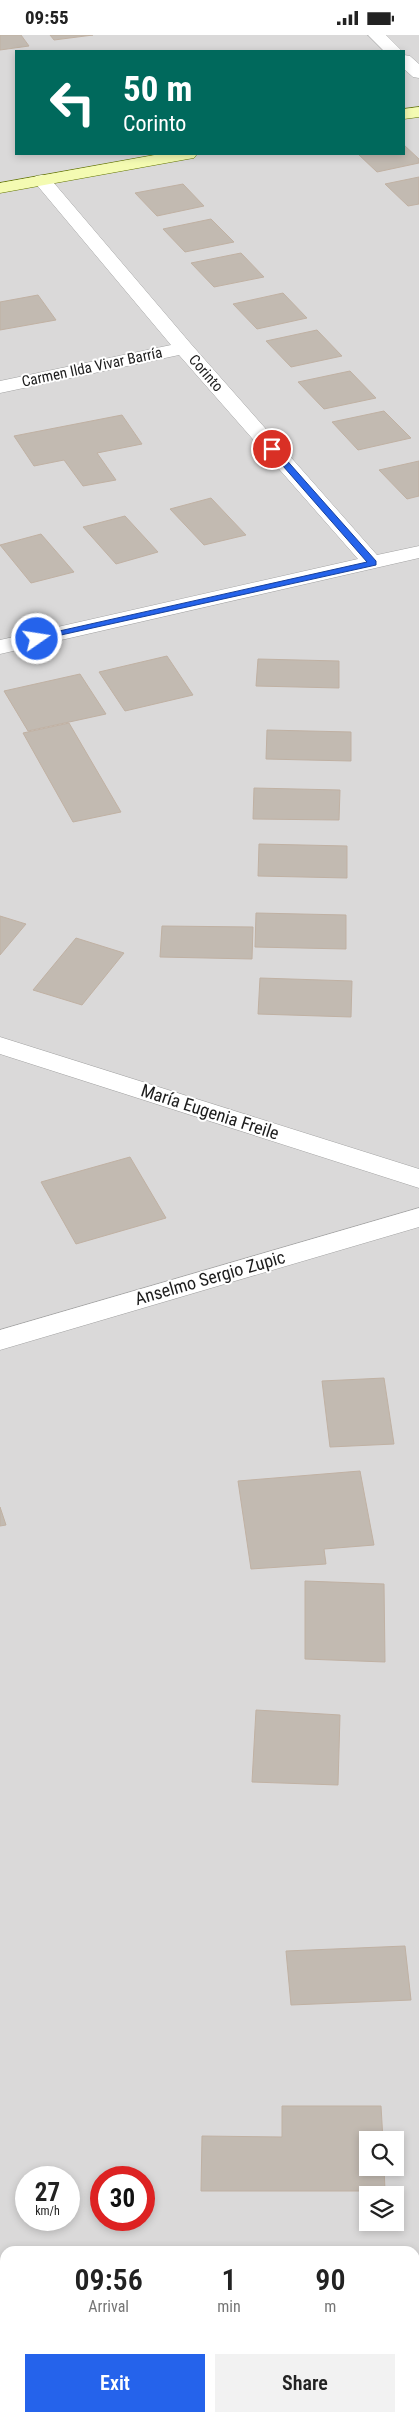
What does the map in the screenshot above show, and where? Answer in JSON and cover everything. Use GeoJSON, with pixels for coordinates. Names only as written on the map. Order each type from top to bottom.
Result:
{"type":"FeatureCollection","features":[{"type":"Feature","properties":{"kind":"street"},"geometry":{"type":"LineString","coordinates":[[376,35],[393,50]]}},
{"type":"Feature","properties":{"kind":"street"},"geometry":{"type":"LineString","coordinates":[[405,61],[419,73]]}},
{"type":"Feature","properties":{"kind":"street"},"geometry":{"type":"LineString","coordinates":[[405,115],[419,112]]}},
{"type":"Feature","properties":{"kind":"street"},"geometry":{"type":"LineString","coordinates":[[0,188],[182,155]]}},
{"type":"Feature","properties":{"kind":"street","name":"Corinto"},"geometry":{"type":"LineString","coordinates":[[42,180],[184,349],[373,563]]}},
{"type":"Feature","properties":{"kind":"street","name":"Carmen Ilda Vivar Barría"},"geometry":{"type":"LineString","coordinates":[[0,387],[184,349]]}},
{"type":"Feature","properties":{"kind":"street"},"geometry":{"type":"LineString","coordinates":[[0,647],[419,552]]}},
{"type":"Feature","properties":{"kind":"street","name":"María Eugenia Freile"},"geometry":{"type":"LineString","coordinates":[[0,1045],[419,1179]]}},
{"type":"Feature","properties":{"kind":"street","name":"Anselmo Sergio Zupic"},"geometry":{"type":"LineString","coordinates":[[0,1340],[419,1217]]}},
{"type":"Feature","properties":{"kind":"shaded area"},"geometry":{"type":"Polygon","coordinates":[[[0,35],[419,35],[419,2246],[0,2246],[0,35]]]}},
{"type":"Feature","properties":{"kind":"building"},"geometry":{"type":"Polygon","coordinates":[[[0,35],[21,35],[29,46],[0,50],[0,35]]]}},
{"type":"Feature","properties":{"kind":"building"},"geometry":{"type":"Polygon","coordinates":[[[50,35],[93,35],[54,40],[50,35]]]}},
{"type":"Feature","properties":{"kind":"building"},"geometry":{"type":"Polygon","coordinates":[[[405,146],[419,159],[419,163],[377,172],[359,155],[405,155],[405,146]]]}},
{"type":"Feature","properties":{"kind":"building"},"geometry":{"type":"Polygon","coordinates":[[[419,177],[419,204],[408,206],[385,184],[419,177]]]}},
{"type":"Feature","properties":{"kind":"building"},"geometry":{"type":"Polygon","coordinates":[[[183,184],[204,206],[157,216],[135,193],[183,184]]]}},
{"type":"Feature","properties":{"kind":"building"},"geometry":{"type":"Polygon","coordinates":[[[211,219],[234,242],[185,252],[163,229],[211,219]]]}},
{"type":"Feature","properties":{"kind":"building"},"geometry":{"type":"Polygon","coordinates":[[[241,253],[264,277],[214,287],[191,263],[241,253]]]}},
{"type":"Feature","properties":{"kind":"building"},"geometry":{"type":"Polygon","coordinates":[[[283,293],[307,318],[257,329],[233,304],[283,293]]]}},
{"type":"Feature","properties":{"kind":"building"},"geometry":{"type":"Polygon","coordinates":[[[38,295],[56,320],[0,330],[0,302],[38,295]]]}},
{"type":"Feature","properties":{"kind":"building"},"geometry":{"type":"Polygon","coordinates":[[[317,330],[342,356],[291,367],[266,341],[317,330]]]}},
{"type":"Feature","properties":{"kind":"building"},"geometry":{"type":"Polygon","coordinates":[[[350,371],[376,398],[324,409],[298,382],[350,371]]]}},
{"type":"Feature","properties":{"kind":"building"},"geometry":{"type":"Polygon","coordinates":[[[384,411],[411,438],[358,450],[332,422],[384,411]]]}},
{"type":"Feature","properties":{"kind":"building"},"geometry":{"type":"Polygon","coordinates":[[[122,415],[142,444],[97,453],[116,480],[83,486],[64,460],[34,466],[14,436],[122,415]]]}},
{"type":"Feature","properties":{"kind":"building"},"geometry":{"type":"Polygon","coordinates":[[[419,461],[419,496],[407,499],[379,470],[419,461]]]}},
{"type":"Feature","properties":{"kind":"building"},"geometry":{"type":"Polygon","coordinates":[[[211,498],[246,535],[204,545],[170,509],[211,498]]]}},
{"type":"Feature","properties":{"kind":"building"},"geometry":{"type":"Polygon","coordinates":[[[125,516],[158,552],[116,564],[83,527],[125,516]]]}},
{"type":"Feature","properties":{"kind":"building"},"geometry":{"type":"Polygon","coordinates":[[[41,534],[74,572],[31,583],[0,545],[41,534]]]}},
{"type":"Feature","properties":{"kind":"building"},"geometry":{"type":"Polygon","coordinates":[[[167,656],[193,695],[125,711],[99,672],[167,656]]]}},
{"type":"Feature","properties":{"kind":"building"},"geometry":{"type":"Polygon","coordinates":[[[258,659],[339,661],[339,688],[256,686],[258,659]]]}},
{"type":"Feature","properties":{"kind":"building"},"geometry":{"type":"Polygon","coordinates":[[[80,674],[106,714],[28,731],[4,691],[80,674]]]}},
{"type":"Feature","properties":{"kind":"building"},"geometry":{"type":"Polygon","coordinates":[[[69,723],[121,812],[73,822],[23,733],[69,723]]]}},
{"type":"Feature","properties":{"kind":"building"},"geometry":{"type":"Polygon","coordinates":[[[267,730],[351,732],[351,761],[266,759],[267,730]]]}},
{"type":"Feature","properties":{"kind":"building"},"geometry":{"type":"Polygon","coordinates":[[[254,788],[340,790],[339,820],[253,819],[254,788]]]}},
{"type":"Feature","properties":{"kind":"building"},"geometry":{"type":"Polygon","coordinates":[[[259,844],[347,846],[347,878],[258,876],[259,844]]]}},
{"type":"Feature","properties":{"kind":"building"},"geometry":{"type":"Polygon","coordinates":[[[256,913],[346,915],[346,949],[255,947],[256,913]]]}},
{"type":"Feature","properties":{"kind":"building"},"geometry":{"type":"Polygon","coordinates":[[[0,916],[26,924],[0,955],[0,916]]]}},
{"type":"Feature","properties":{"kind":"building"},"geometry":{"type":"Polygon","coordinates":[[[162,926],[253,927],[252,959],[160,957],[162,926]]]}},
{"type":"Feature","properties":{"kind":"building"},"geometry":{"type":"Polygon","coordinates":[[[76,938],[124,953],[82,1005],[33,990],[76,938]]]}},
{"type":"Feature","properties":{"kind":"building"},"geometry":{"type":"Polygon","coordinates":[[[260,978],[352,981],[351,1017],[258,1014],[260,978]]]}},
{"type":"Feature","properties":{"kind":"building"},"geometry":{"type":"Polygon","coordinates":[[[130,1157],[166,1218],[76,1244],[41,1182],[130,1157]]]}},
{"type":"Feature","properties":{"kind":"building"},"geometry":{"type":"Polygon","coordinates":[[[384,1378],[394,1444],[330,1447],[322,1381],[384,1378]]]}},
{"type":"Feature","properties":{"kind":"building"},"geometry":{"type":"Polygon","coordinates":[[[360,1471],[374,1545],[324,1549],[326,1564],[251,1569],[238,1481],[360,1471]]]}},
{"type":"Feature","properties":{"kind":"building"},"geometry":{"type":"Polygon","coordinates":[[[0,1507],[6,1525],[0,1526],[0,1507]]]}},
{"type":"Feature","properties":{"kind":"building"},"geometry":{"type":"Polygon","coordinates":[[[305,1581],[384,1584],[385,1662],[305,1659],[305,1581]]]}},
{"type":"Feature","properties":{"kind":"building"},"geometry":{"type":"Polygon","coordinates":[[[256,1710],[340,1715],[338,1785],[252,1782],[256,1710]]]}},
{"type":"Feature","properties":{"kind":"building"},"geometry":{"type":"Polygon","coordinates":[[[405,1946],[411,2000],[291,2005],[286,1951],[405,1946]]]}},
{"type":"Feature","properties":{"kind":"building"},"geometry":{"type":"Polygon","coordinates":[[[282,2106],[381,2106],[382,2131],[359,2131],[359,2176],[384,2176],[385,2186],[359,2186],[359,2191],[201,2191],[202,2136],[282,2137],[282,2106]]]}},
{"type":"Feature","properties":{"kind":"route"},"geometry":{"type":"LineString","coordinates":[[37,639],[373,563],[272,449]]}}]}
